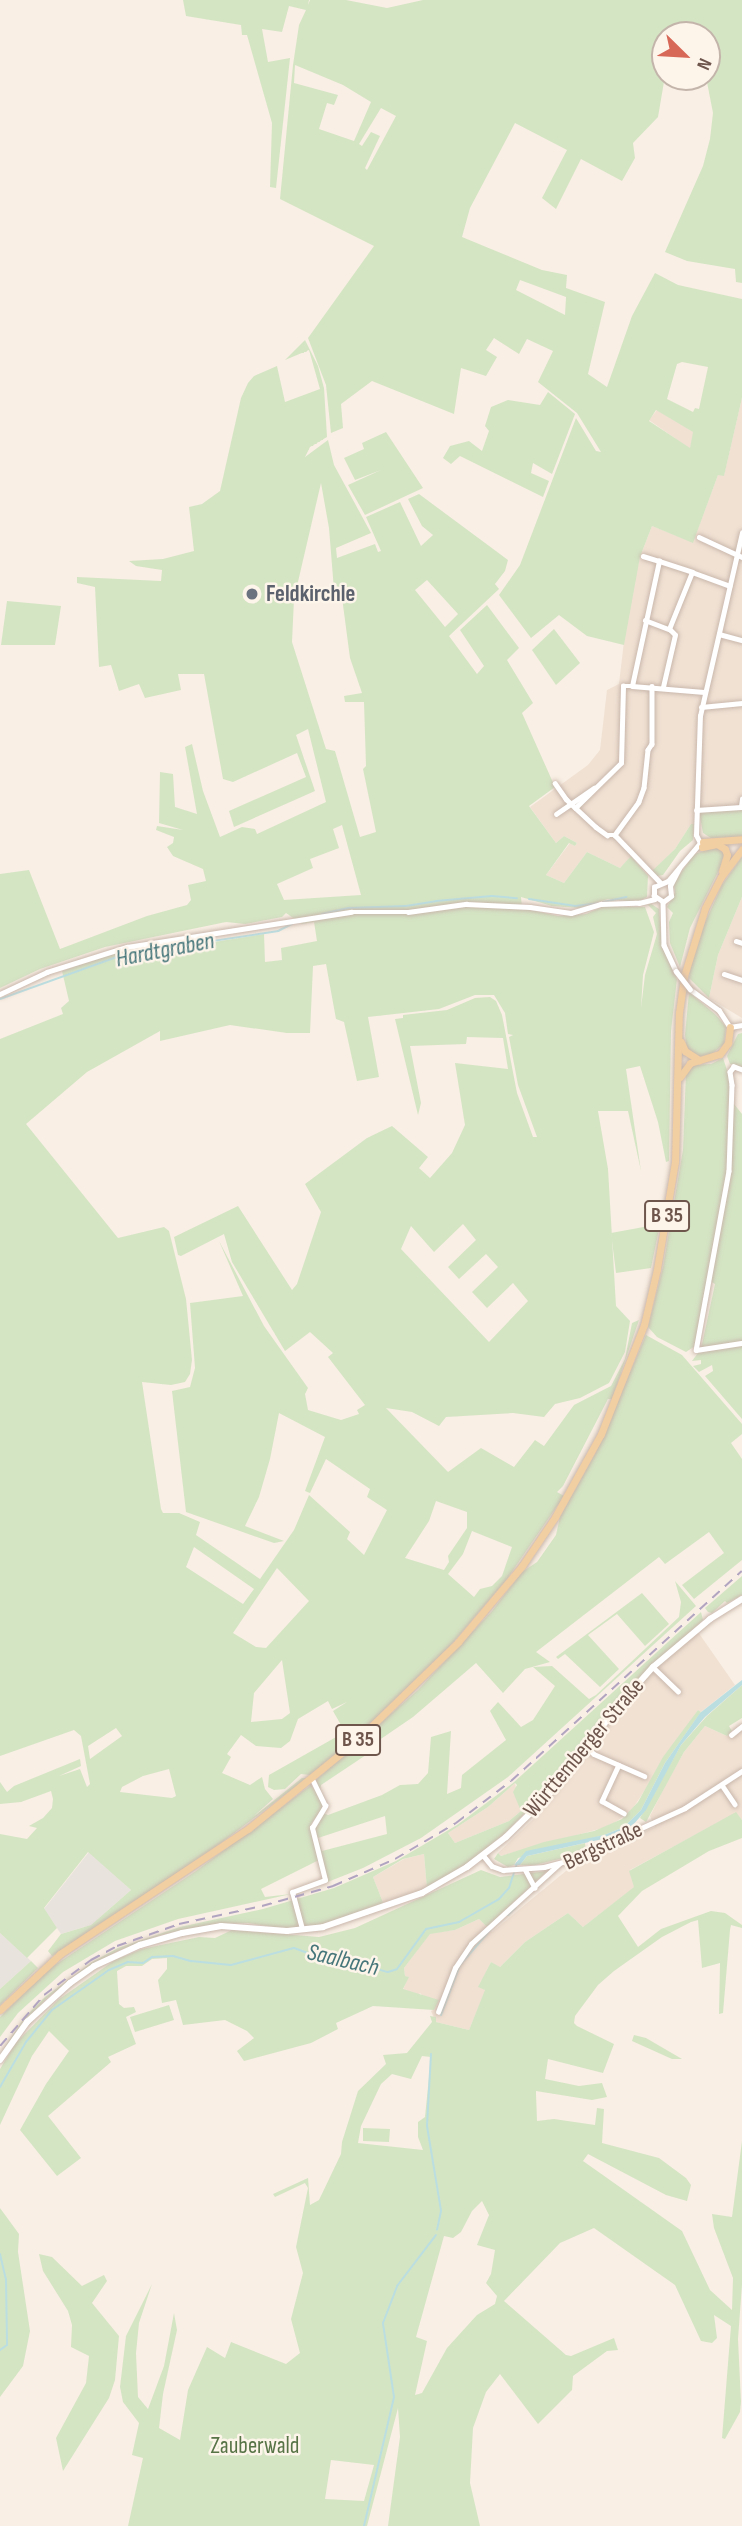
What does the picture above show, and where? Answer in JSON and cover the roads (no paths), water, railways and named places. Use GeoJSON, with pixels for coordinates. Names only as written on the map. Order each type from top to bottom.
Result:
{"type":"FeatureCollection","features":[{"type":"Feature","properties":{"kind":"main road"},"geometry":{"type":"LineString","coordinates":[[700,846],[742,839]]}},
{"type":"Feature","properties":{"kind":"main road","name":"B 35"},"geometry":{"type":"LineString","coordinates":[[0,2010],[60,1954],[249,1828],[312,1779],[390,1710],[472,1626],[522,1566],[584,1467],[623,1383],[649,1303],[674,1173],[681,995],[692,942],[721,877],[727,855],[725,849],[717,844],[700,846]]}},
{"type":"Feature","properties":{"kind":"main road","name":"B 35"},"geometry":{"type":"LineString","coordinates":[[721,877],[742,849]]}},
{"type":"Feature","properties":{"kind":"main road"},"geometry":{"type":"LineString","coordinates":[[678,1081],[690,1063],[720,1054],[728,1043],[730,1027]]}},
{"type":"Feature","properties":{"kind":"main road"},"geometry":{"type":"LineString","coordinates":[[679,1038],[685,1051],[699,1060]]}},
{"type":"Feature","properties":{"kind":"main road","name":"Württemberger Straße"},"geometry":{"type":"LineString","coordinates":[[0,2060],[27,2022],[49,2000],[94,1966],[120,1953],[182,1933],[221,1926],[303,1931],[348,1920],[422,1894],[483,1855],[547,1797],[619,1705],[653,1667],[696,1630],[742,1599]]}},
{"type":"Feature","properties":{"kind":"street"},"geometry":{"type":"LineString","coordinates":[[0,994],[47,972],[127,947],[289,921],[351,912],[408,912],[466,904],[530,907],[571,914],[601,904],[639,903],[653,895],[700,846],[696,810],[701,707],[730,586],[740,556],[742,533]]}},
{"type":"Feature","properties":{"kind":"street"},"geometry":{"type":"LineString","coordinates":[[699,537],[740,556]]}},
{"type":"Feature","properties":{"kind":"street"},"geometry":{"type":"LineString","coordinates":[[643,556],[730,586]]}},
{"type":"Feature","properties":{"kind":"street"},"geometry":{"type":"LineString","coordinates":[[632,686],[659,561]]}},
{"type":"Feature","properties":{"kind":"street"},"geometry":{"type":"LineString","coordinates":[[668,629],[692,572]]}},
{"type":"Feature","properties":{"kind":"street"},"geometry":{"type":"LineString","coordinates":[[645,620],[676,635],[663,687]]}},
{"type":"Feature","properties":{"kind":"street"},"geometry":{"type":"LineString","coordinates":[[719,634],[742,640]]}},
{"type":"Feature","properties":{"kind":"street"},"geometry":{"type":"LineString","coordinates":[[575,808],[621,763],[622,686],[704,692]]}},
{"type":"Feature","properties":{"kind":"street"},"geometry":{"type":"LineString","coordinates":[[615,835],[639,802],[644,788],[648,750],[652,744],[652,687]]}},
{"type":"Feature","properties":{"kind":"street"},"geometry":{"type":"LineString","coordinates":[[701,707],[742,702]]}},
{"type":"Feature","properties":{"kind":"street"},"geometry":{"type":"LineString","coordinates":[[555,783],[575,808],[607,835],[615,835],[649,874],[665,884],[671,896],[663,902]]}},
{"type":"Feature","properties":{"kind":"street"},"geometry":{"type":"LineString","coordinates":[[556,814],[601,784]]}},
{"type":"Feature","properties":{"kind":"street"},"geometry":{"type":"LineString","coordinates":[[696,810],[741,807],[742,799]]}},
{"type":"Feature","properties":{"kind":"street"},"geometry":{"type":"LineString","coordinates":[[649,874],[653,895],[663,902]]}},
{"type":"Feature","properties":{"kind":"street"},"geometry":{"type":"LineString","coordinates":[[663,902],[664,945],[676,971],[690,989],[719,1010],[730,1027],[742,1025]]}},
{"type":"Feature","properties":{"kind":"street"},"geometry":{"type":"LineString","coordinates":[[723,974],[742,980]]}},
{"type":"Feature","properties":{"kind":"street"},"geometry":{"type":"LineString","coordinates":[[742,1070],[734,1067],[730,1072],[729,1171],[696,1350],[742,1343]]}},
{"type":"Feature","properties":{"kind":"street","name":"Württemberger Straße"},"geometry":{"type":"LineString","coordinates":[[653,1667],[678,1691]]}},
{"type":"Feature","properties":{"kind":"street"},"geometry":{"type":"LineString","coordinates":[[731,1735],[742,1726]]}},
{"type":"Feature","properties":{"kind":"street"},"geometry":{"type":"LineString","coordinates":[[588,1748],[644,1776]]}},
{"type":"Feature","properties":{"kind":"street"},"geometry":{"type":"LineString","coordinates":[[619,1765],[602,1801],[624,1813]]}},
{"type":"Feature","properties":{"kind":"street","name":"Bergstraße"},"geometry":{"type":"LineString","coordinates":[[438,2012],[462,1955],[560,1863],[662,1820],[742,1771]]}},
{"type":"Feature","properties":{"kind":"street"},"geometry":{"type":"LineString","coordinates":[[303,1931],[292,1892],[325,1880],[312,1828],[325,1806],[312,1779]]}},
{"type":"Feature","properties":{"kind":"street"},"geometry":{"type":"LineString","coordinates":[[722,1785],[735,1804]]}},
{"type":"Feature","properties":{"kind":"street"},"geometry":{"type":"LineString","coordinates":[[483,1855],[492,1866],[511,1870],[560,1863]]}},
{"type":"Feature","properties":{"kind":"street"},"geometry":{"type":"LineString","coordinates":[[523,1869],[535,1888]]}},
{"type":"Feature","properties":{"kind":"water"},"geometry":{"type":"Polygon","coordinates":[[[742,1680],[742,1685],[705,1717],[681,1745],[646,1810],[633,1825],[607,1838],[527,1856],[520,1865],[514,1865],[526,1851],[604,1835],[624,1827],[641,1810],[665,1763],[700,1713],[742,1680]]]}},
{"type":"Feature","properties":{"kind":"waterway","name":"Hardtgraben"},"geometry":{"type":"LineString","coordinates":[[322,914],[349,908],[406,906],[492,896],[517,898]]}},
{"type":"Feature","properties":{"kind":"waterway"},"geometry":{"type":"LineString","coordinates":[[603,902],[626,897]]}},
{"type":"Feature","properties":{"kind":"waterway"},"geometry":{"type":"LineString","coordinates":[[529,899],[575,906],[598,903]]}},
{"type":"Feature","properties":{"kind":"waterway","name":"Hardtgraben"},"geometry":{"type":"LineString","coordinates":[[0,999],[125,954],[278,931],[292,924]]}},
{"type":"Feature","properties":{"kind":"waterway","name":"Saalbach"},"geometry":{"type":"LineString","coordinates":[[0,2087],[26,2042],[52,2010],[109,1970],[128,1962],[143,1963],[152,1957],[173,1956],[191,1961],[231,1965],[294,1948],[330,1961],[356,1963],[388,1972],[397,1969],[426,1929],[459,1922],[499,1899],[509,1888],[517,1863]]}},
{"type":"Feature","properties":{"kind":"waterway"},"geometry":{"type":"LineString","coordinates":[[508,1915],[516,1907]]}},
{"type":"Feature","properties":{"kind":"waterway"},"geometry":{"type":"LineString","coordinates":[[441,2015],[460,1965],[492,1928]]}},
{"type":"Feature","properties":{"kind":"waterway"},"geometry":{"type":"LineString","coordinates":[[431,2054],[427,2126],[441,2211],[437,2230]]}},
{"type":"Feature","properties":{"kind":"waterway"},"geometry":{"type":"LineString","coordinates":[[364,2526],[394,2397],[383,2323],[397,2286],[436,2235]]}},
{"type":"Feature","properties":{"kind":"waterway","name":"Saalbach"},"geometry":{"type":"LineString","coordinates":[[0,2254],[6,2279],[7,2345],[0,2350]]}},
{"type":"Feature","properties":{"kind":"railway"},"geometry":{"type":"LineString","coordinates":[[0,2046],[44,1995],[91,1960],[117,1946],[179,1924],[262,1906],[333,1886],[395,1859],[456,1823],[511,1781],[742,1571]]}},
{"type":"Feature","properties":{"kind":"place","name":"Feldkirchle"},"geometry":{"type":"Point","coordinates":[252,594]}},
{"type":"Feature","properties":{"kind":"park label","name":"Zauberwald"},"geometry":{"type":"Point","coordinates":[255,2446]}}]}
